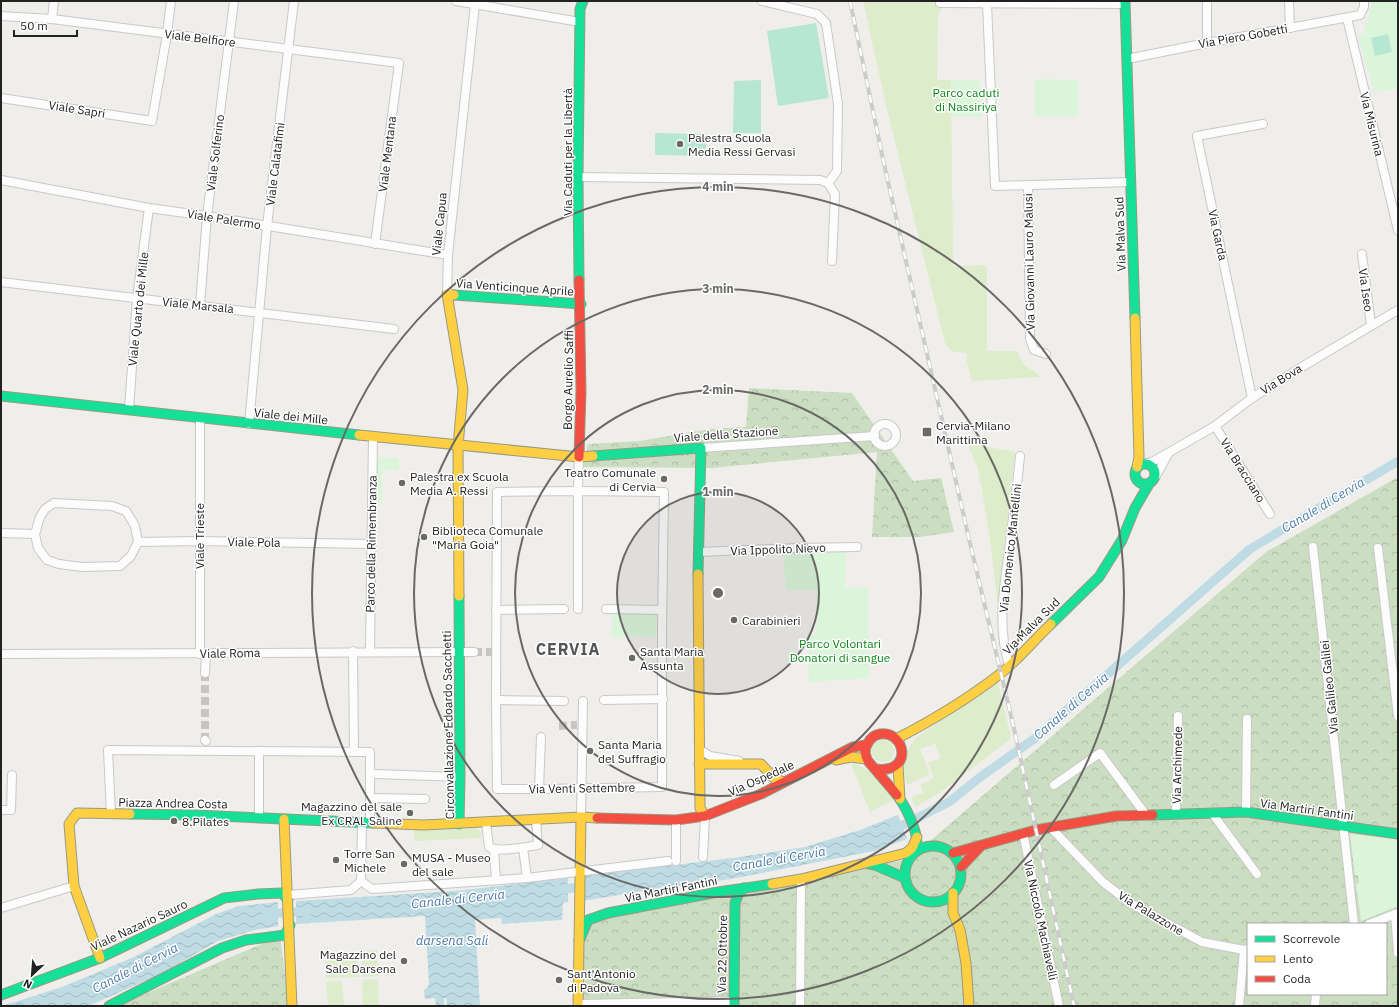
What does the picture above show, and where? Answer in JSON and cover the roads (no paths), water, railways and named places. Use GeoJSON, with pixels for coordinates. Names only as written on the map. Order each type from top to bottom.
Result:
{"type":"FeatureCollection","features":[{"type":"Feature","properties":{"kind":"street"},"geometry":{"type":"LineString","coordinates":[[52,19],[54,1]]}},
{"type":"Feature","properties":{"kind":"street"},"geometry":{"type":"LineString","coordinates":[[167,34],[171,1]]}},
{"type":"Feature","properties":{"kind":"street","name":"Viale Solferino"},"geometry":{"type":"LineString","coordinates":[[200,305],[207,216],[234,1]]}},
{"type":"Feature","properties":{"kind":"street","name":"Viale Calatafimi"},"geometry":{"type":"LineString","coordinates":[[249,424],[268,226],[294,1]]}},
{"type":"Feature","properties":{"kind":"street"},"geometry":{"type":"LineString","coordinates":[[456,1],[580,22]]}},
{"type":"Feature","properties":{"kind":"street","name":"Via Caduti per la Libertà"},"geometry":{"type":"LineString","coordinates":[[581,304],[578,177],[580,9],[583,1]]}},
{"type":"Feature","properties":{"kind":"street"},"geometry":{"type":"LineString","coordinates":[[762,1],[817,14],[826,23],[838,104],[837,171],[828,183]]}},
{"type":"Feature","properties":{"kind":"street"},"geometry":{"type":"LineString","coordinates":[[1207,1],[1207,42]]}},
{"type":"Feature","properties":{"kind":"street"},"geometry":{"type":"LineString","coordinates":[[1290,1],[1290,28]]}},
{"type":"Feature","properties":{"kind":"street","name":"Via Piero Gobetti"},"geometry":{"type":"LineString","coordinates":[[1127,59],[1207,42],[1360,15],[1364,7],[1364,1]]}},
{"type":"Feature","properties":{"kind":"street"},"geometry":{"type":"LineString","coordinates":[[940,3],[987,4],[1125,2]]}},
{"type":"Feature","properties":{"kind":"street","name":"Via Malva Sud"},"geometry":{"type":"LineString","coordinates":[[1125,2],[1139,456],[1137,467]]}},
{"type":"Feature","properties":{"kind":"street","name":"Viale Capua"},"geometry":{"type":"LineString","coordinates":[[458,446],[463,390],[447,294],[448,255],[475,4]]}},
{"type":"Feature","properties":{"kind":"street"},"geometry":{"type":"LineString","coordinates":[[987,4],[995,186],[1131,182]]}},
{"type":"Feature","properties":{"kind":"street","name":"Viale Belfiore"},"geometry":{"type":"LineString","coordinates":[[1,16],[52,19],[399,63]]}},
{"type":"Feature","properties":{"kind":"street","name":"Via Misurina"},"geometry":{"type":"LineString","coordinates":[[1347,18],[1398,230]]}},
{"type":"Feature","properties":{"kind":"street","name":"Viale Sapri"},"geometry":{"type":"LineString","coordinates":[[1,98],[152,121],[167,34]]}},
{"type":"Feature","properties":{"kind":"street","name":"Viale Mentana"},"geometry":{"type":"LineString","coordinates":[[375,244],[399,63]]}},
{"type":"Feature","properties":{"kind":"street","name":"Via Garda"},"geometry":{"type":"LineString","coordinates":[[1252,398],[1197,136],[1263,124]]}},
{"type":"Feature","properties":{"kind":"street"},"geometry":{"type":"LineString","coordinates":[[578,177],[820,180],[828,183],[835,194],[832,261]]}},
{"type":"Feature","properties":{"kind":"street","name":"Viale Palermo"},"geometry":{"type":"LineString","coordinates":[[1,180],[149,208],[448,255]]}},
{"type":"Feature","properties":{"kind":"street","name":"Via Giovanni Lauro Malusi"},"geometry":{"type":"LineString","coordinates":[[1028,185],[1030,339],[1034,350],[1046,354]]}},
{"type":"Feature","properties":{"kind":"street","name":"Viale Quarto dei Mille"},"geometry":{"type":"LineString","coordinates":[[129,410],[137,298],[149,208]]}},
{"type":"Feature","properties":{"kind":"street","name":"Via Iseo"},"geometry":{"type":"LineString","coordinates":[[1362,254],[1371,326]]}},
{"type":"Feature","properties":{"kind":"street","name":"Viale Marsala"},"geometry":{"type":"LineString","coordinates":[[1,282],[394,329]]}},
{"type":"Feature","properties":{"kind":"street","name":"Via Venticinque Aprile"},"geometry":{"type":"LineString","coordinates":[[447,294],[581,304]]}},
{"type":"Feature","properties":{"kind":"street","name":"Borgo Aurelio Saffi"},"geometry":{"type":"LineString","coordinates":[[579,457],[581,304]]}},
{"type":"Feature","properties":{"kind":"street","name":"Via Bova"},"geometry":{"type":"LineString","coordinates":[[1147,463],[1152,462],[1215,426],[1252,398],[1398,310]]}},
{"type":"Feature","properties":{"kind":"street","name":"Viale dei Mille"},"geometry":{"type":"LineString","coordinates":[[1,396],[249,424],[579,457]]}},
{"type":"Feature","properties":{"kind":"street","name":"Viale Trieste"},"geometry":{"type":"LineString","coordinates":[[200,418],[199,541],[205,673]]}},
{"type":"Feature","properties":{"kind":"street","name":"Via Bracciano"},"geometry":{"type":"LineString","coordinates":[[1215,426],[1270,514]]}},
{"type":"Feature","properties":{"kind":"street","name":"Viale della Stazione"},"geometry":{"type":"LineString","coordinates":[[579,457],[875,436]]}},
{"type":"Feature","properties":{"kind":"street","name":"Parco della Rimembranza"},"geometry":{"type":"LineString","coordinates":[[370,651],[373,437]]}},
{"type":"Feature","properties":{"kind":"street","name":"Circonvallazione Edoardo Sacchetti"},"geometry":{"type":"LineString","coordinates":[[458,446],[459,824],[581,817],[676,820],[704,816]]}},
{"type":"Feature","properties":{"kind":"street"},"geometry":{"type":"LineString","coordinates":[[701,448],[698,552],[699,764],[700,808],[704,816],[703,857]]}},
{"type":"Feature","properties":{"kind":"street"},"geometry":{"type":"LineString","coordinates":[[1156,476],[1153,466],[1147,463],[1140,464],[1135,473],[1136,480],[1142,484],[1149,484],[1156,476],[1168,453]]}},
{"type":"Feature","properties":{"kind":"street","name":"Via Domenico Mantellini"},"geometry":{"type":"LineString","coordinates":[[1009,665],[1005,652],[1002,604],[1020,456]]}},
{"type":"Feature","properties":{"kind":"street"},"geometry":{"type":"LineString","coordinates":[[578,609],[579,457]]}},
{"type":"Feature","properties":{"kind":"street","name":"Via Malva Sud"},"geometry":{"type":"LineString","coordinates":[[1135,508],[1136,480]]}},
{"type":"Feature","properties":{"kind":"street","name":"Via Malva Sud"},"geometry":{"type":"LineString","coordinates":[[896,739],[912,732],[970,695],[1001,673],[1098,577],[1122,540],[1135,508],[1149,484]]}},
{"type":"Feature","properties":{"kind":"street","name":"Via Venti Settembre"},"geometry":{"type":"LineString","coordinates":[[578,491],[664,492],[662,787],[581,789],[497,788],[494,652],[496,610],[497,492],[578,491]]}},
{"type":"Feature","properties":{"kind":"street"},"geometry":{"type":"LineString","coordinates":[[54,503],[112,506],[126,511],[135,526],[138,542],[131,556],[120,566],[82,567],[59,564],[47,560],[38,548],[35,534],[40,517],[45,509],[54,503]]}},
{"type":"Feature","properties":{"kind":"street"},"geometry":{"type":"LineString","coordinates":[[1,532],[35,534]]}},
{"type":"Feature","properties":{"kind":"street","name":"Viale Pola"},"geometry":{"type":"LineString","coordinates":[[138,542],[199,541],[371,544]]}},
{"type":"Feature","properties":{"kind":"street","name":"Via Ippolito Nievo"},"geometry":{"type":"LineString","coordinates":[[698,552],[857,547]]}},
{"type":"Feature","properties":{"kind":"street","name":"Via Galileo Galilei"},"geometry":{"type":"LineString","coordinates":[[1313,547],[1354,923]]}},
{"type":"Feature","properties":{"kind":"street"},"geometry":{"type":"LineString","coordinates":[[1378,548],[1398,716]]}},
{"type":"Feature","properties":{"kind":"street"},"geometry":{"type":"LineString","coordinates":[[496,610],[564,609]]}},
{"type":"Feature","properties":{"kind":"street"},"geometry":{"type":"LineString","coordinates":[[606,609],[662,610]]}},
{"type":"Feature","properties":{"kind":"street"},"geometry":{"type":"LineString","coordinates":[[353,651],[354,752]]}},
{"type":"Feature","properties":{"kind":"street","name":"Viale Roma"},"geometry":{"type":"LineString","coordinates":[[1,654],[203,654],[353,651],[474,652]]}},
{"type":"Feature","properties":{"kind":"street"},"geometry":{"type":"LineString","coordinates":[[496,700],[564,701]]}},
{"type":"Feature","properties":{"kind":"street"},"geometry":{"type":"LineString","coordinates":[[604,700],[663,700]]}},
{"type":"Feature","properties":{"kind":"street"},"geometry":{"type":"LineString","coordinates":[[583,701],[580,725],[581,817],[578,1005],[734,1004]]}},
{"type":"Feature","properties":{"kind":"street","name":"Via Archimede"},"geometry":{"type":"LineString","coordinates":[[1176,813],[1178,716]]}},
{"type":"Feature","properties":{"kind":"street"},"geometry":{"type":"LineString","coordinates":[[1246,812],[1247,719]]}},
{"type":"Feature","properties":{"kind":"street"},"geometry":{"type":"LineString","coordinates":[[900,799],[898,765],[902,751],[912,732]]}},
{"type":"Feature","properties":{"kind":"street"},"geometry":{"type":"LineString","coordinates":[[902,751],[901,745],[896,739],[887,734],[879,734],[870,739],[866,745],[865,752],[866,759],[900,799],[917,837],[917,851]]}},
{"type":"Feature","properties":{"kind":"street"},"geometry":{"type":"LineString","coordinates":[[540,789],[541,737]]}},
{"type":"Feature","properties":{"kind":"street"},"geometry":{"type":"LineString","coordinates":[[827,761],[853,747],[866,745]]}},
{"type":"Feature","properties":{"kind":"street"},"geometry":{"type":"LineString","coordinates":[[699,749],[710,756],[734,759],[747,764]]}},
{"type":"Feature","properties":{"kind":"street","name":"Piazza Andrea Costa"},"geometry":{"type":"LineString","coordinates":[[371,798],[370,752],[108,750],[111,814],[259,817],[424,825],[459,824]]}},
{"type":"Feature","properties":{"kind":"street"},"geometry":{"type":"LineString","coordinates":[[259,751],[259,817]]}},
{"type":"Feature","properties":{"kind":"street"},"geometry":{"type":"LineString","coordinates":[[1054,785],[1100,753],[1146,815]]}},
{"type":"Feature","properties":{"kind":"street"},"geometry":{"type":"LineString","coordinates":[[827,761],[850,757],[866,759]]}},
{"type":"Feature","properties":{"kind":"street","name":"Via Ospedale"},"geometry":{"type":"LineString","coordinates":[[704,816],[761,794],[827,761]]}},
{"type":"Feature","properties":{"kind":"street"},"geometry":{"type":"LineString","coordinates":[[699,764],[761,764],[775,779],[784,782]]}},
{"type":"Feature","properties":{"kind":"street"},"geometry":{"type":"LineString","coordinates":[[875,769],[881,771],[888,770],[898,765]]}},
{"type":"Feature","properties":{"kind":"street"},"geometry":{"type":"LineString","coordinates":[[761,794],[767,784],[768,773]]}},
{"type":"Feature","properties":{"kind":"street"},"geometry":{"type":"LineString","coordinates":[[376,774],[460,777]]}},
{"type":"Feature","properties":{"kind":"street"},"geometry":{"type":"LineString","coordinates":[[1,810],[11,810],[12,775]]}},
{"type":"Feature","properties":{"kind":"street"},"geometry":{"type":"LineString","coordinates":[[288,897],[351,890],[361,881],[366,822],[371,798],[425,799]]}},
{"type":"Feature","properties":{"kind":"street","name":"Via Martiri Fantini"},"geometry":{"type":"LineString","coordinates":[[953,853],[1000,839],[1116,816],[1176,813],[1246,812],[1398,834]]}},
{"type":"Feature","properties":{"kind":"street"},"geometry":{"type":"LineString","coordinates":[[100,958],[74,886],[69,824],[77,813],[111,814]]}},
{"type":"Feature","properties":{"kind":"street"},"geometry":{"type":"LineString","coordinates":[[1212,813],[1257,874]]}},
{"type":"Feature","properties":{"kind":"street"},"geometry":{"type":"LineString","coordinates":[[284,818],[285,859],[290,925],[292,1006]]}},
{"type":"Feature","properties":{"kind":"street"},"geometry":{"type":"LineString","coordinates":[[486,823],[489,847],[494,850],[523,848],[538,845],[536,819]]}},
{"type":"Feature","properties":{"kind":"street"},"geometry":{"type":"LineString","coordinates":[[361,881],[372,889],[527,878],[672,861],[676,820]]}},
{"type":"Feature","properties":{"kind":"street","name":"Via Martiri Fantini"},"geometry":{"type":"LineString","coordinates":[[1023,834],[1053,830],[1095,820]]}},
{"type":"Feature","properties":{"kind":"street","name":"Via Palazzone"},"geometry":{"type":"LineString","coordinates":[[1053,830],[1103,882],[1130,903],[1202,942],[1246,950]]}},
{"type":"Feature","properties":{"kind":"street","name":"Via Niccolò Machiavelli"},"geometry":{"type":"LineString","coordinates":[[1023,834],[1059,1006]]}},
{"type":"Feature","properties":{"kind":"street"},"geometry":{"type":"LineString","coordinates":[[917,837],[928,846]]}},
{"type":"Feature","properties":{"kind":"street"},"geometry":{"type":"LineString","coordinates":[[871,864],[906,853],[912,848],[917,837]]}},
{"type":"Feature","properties":{"kind":"street"},"geometry":{"type":"LineString","coordinates":[[928,846],[945,848],[953,853],[961,867],[959,886],[953,894],[946,899],[937,902],[920,899],[908,886],[905,878],[909,860],[917,851],[928,846]]}},
{"type":"Feature","properties":{"kind":"street"},"geometry":{"type":"LineString","coordinates":[[961,867],[980,846]]}},
{"type":"Feature","properties":{"kind":"street"},"geometry":{"type":"LineString","coordinates":[[523,848],[527,878]]}},
{"type":"Feature","properties":{"kind":"street"},"geometry":{"type":"LineString","coordinates":[[494,850],[496,880]]}},
{"type":"Feature","properties":{"kind":"street"},"geometry":{"type":"LineString","coordinates":[[871,864],[901,864],[909,860]]}},
{"type":"Feature","properties":{"kind":"street"},"geometry":{"type":"LineString","coordinates":[[871,864],[905,878]]}},
{"type":"Feature","properties":{"kind":"street","name":"Via Martiri Fantini"},"geometry":{"type":"LineString","coordinates":[[579,941],[588,920],[608,913],[718,892],[802,879],[871,864]]}},
{"type":"Feature","properties":{"kind":"street"},"geometry":{"type":"LineString","coordinates":[[800,1006],[802,879]]}},
{"type":"Feature","properties":{"kind":"street"},"geometry":{"type":"LineString","coordinates":[[1,908],[74,886]]}},
{"type":"Feature","properties":{"kind":"street","name":"Via 22 Ottobre"},"geometry":{"type":"LineString","coordinates":[[734,1004],[735,903],[738,895],[744,888]]}},
{"type":"Feature","properties":{"kind":"street","name":"Via 22 Ottobre"},"geometry":{"type":"LineString","coordinates":[[718,892],[728,896],[735,903]]}},
{"type":"Feature","properties":{"kind":"street","name":"Viale Nazario Sauro"},"geometry":{"type":"LineString","coordinates":[[1,995],[100,958],[224,898],[282,893],[288,897]]}},
{"type":"Feature","properties":{"kind":"street"},"geometry":{"type":"LineString","coordinates":[[953,894],[953,913],[960,930],[966,963],[969,1006]]}},
{"type":"Feature","properties":{"kind":"street"},"geometry":{"type":"LineString","coordinates":[[937,902],[953,913]]}},
{"type":"Feature","properties":{"kind":"street"},"geometry":{"type":"LineString","coordinates":[[1372,923],[1397,914],[1398,953]]}},
{"type":"Feature","properties":{"kind":"street"},"geometry":{"type":"LineString","coordinates":[[109,1006],[222,948],[246,940],[285,935],[290,925]]}},
{"type":"Feature","properties":{"kind":"street"},"geometry":{"type":"LineString","coordinates":[[280,936],[290,945]]}},
{"type":"Feature","properties":{"kind":"street"},"geometry":{"type":"LineString","coordinates":[[1239,1006],[1246,950]]}},
{"type":"Feature","properties":{"kind":"street"},"geometry":{"type":"LineString","coordinates":[[1315,1006],[1316,995]]}},
{"type":"Feature","properties":{"kind":"water"},"geometry":{"type":"Polygon","coordinates":[[[898,815],[907,839],[874,851],[731,879],[583,901],[584,874],[616,872],[733,858],[805,847],[860,830],[898,815]]]}},
{"type":"Feature","properties":{"kind":"water","name":"darsena Sali"},"geometry":{"type":"Polygon","coordinates":[[[568,878],[568,902],[563,903],[562,920],[502,924],[501,918],[475,920],[480,1006],[447,1006],[446,998],[444,998],[444,1006],[436,1006],[435,998],[425,999],[424,990],[429,984],[425,916],[296,924],[296,901],[455,891],[568,878]]]}},
{"type":"Feature","properties":{"kind":"water"},"geometry":{"type":"Polygon","coordinates":[[[278,902],[278,926],[255,930],[218,941],[157,976],[88,1006],[2,1006],[62,987],[134,957],[216,914],[239,906],[278,902]]]}},
{"type":"Feature","properties":{"kind":"waterway","name":"Canale di Cervia"},"geometry":{"type":"LineString","coordinates":[[891,831],[949,802],[979,778],[1034,739],[1250,549],[1398,461]]}},
{"type":"Feature","properties":{"kind":"waterway","name":"Canale di Cervia"},"geometry":{"type":"LineString","coordinates":[[558,890],[587,886]]}},
{"type":"Feature","properties":{"kind":"waterway","name":"Canale di Cervia"},"geometry":{"type":"LineString","coordinates":[[267,914],[308,911]]}},
{"type":"Feature","properties":{"kind":"tunnel"},"geometry":{"type":"LineString","coordinates":[[474,652],[492,652]]}},
{"type":"Feature","properties":{"kind":"tunnel"},"geometry":{"type":"LineString","coordinates":[[205,673],[205,740]]}},
{"type":"Feature","properties":{"kind":"tunnel"},"geometry":{"type":"LineString","coordinates":[[559,726],[577,725]]}},
{"type":"Feature","properties":{"kind":"railway"},"geometry":{"type":"LineString","coordinates":[[850,1],[884,164],[969,539],[1013,724],[1074,1006]]}},
{"type":"Feature","properties":{"kind":"place","name":"Palestra Scuola Media Ressi Gervasi"},"geometry":{"type":"Point","coordinates":[680,144]}},
{"type":"Feature","properties":{"kind":"place","name":"Cervia-Milano Marittima"},"geometry":{"type":"Point","coordinates":[927,432]}},
{"type":"Feature","properties":{"kind":"place","name":"Teatro Comunale di Cervia"},"geometry":{"type":"Point","coordinates":[664,479]}},
{"type":"Feature","properties":{"kind":"place","name":"Palestra ex Scuola Media A. Ressi"},"geometry":{"type":"Point","coordinates":[402,483]}},
{"type":"Feature","properties":{"kind":"place","name":"Biblioteca Comunale \"Maria Goia\""},"geometry":{"type":"Point","coordinates":[424,537]}},
{"type":"Feature","properties":{"kind":"place","name":"Carabinieri"},"geometry":{"type":"Point","coordinates":[734,620]}},
{"type":"Feature","properties":{"kind":"place","name":"Santa Maria Assunta"},"geometry":{"type":"Point","coordinates":[632,658]}},
{"type":"Feature","properties":{"kind":"place","name":"Santa Maria del Suffragio"},"geometry":{"type":"Point","coordinates":[590,751]}},
{"type":"Feature","properties":{"kind":"place","name":"Magazzino del sale Ex CRAL Saline"},"geometry":{"type":"Point","coordinates":[410,813]}},
{"type":"Feature","properties":{"kind":"place","name":"8.Pilates"},"geometry":{"type":"Point","coordinates":[174,821]}},
{"type":"Feature","properties":{"kind":"place","name":"Torre San Michele"},"geometry":{"type":"Point","coordinates":[336,860]}},
{"type":"Feature","properties":{"kind":"place","name":"MUSA - Museo del sale"},"geometry":{"type":"Point","coordinates":[404,864]}},
{"type":"Feature","properties":{"kind":"place","name":"Magazzino del Sale Darsena"},"geometry":{"type":"Point","coordinates":[404,961]}},
{"type":"Feature","properties":{"kind":"place","name":"Sant'Antonio di Padova"},"geometry":{"type":"Point","coordinates":[559,980]}},
{"type":"Feature","properties":{"kind":"district","name":"CERVIA"},"geometry":{"type":"Point","coordinates":[568,649]}},
{"type":"Feature","properties":{"kind":"park label","name":"Parco caduti di Nassiriya"},"geometry":{"type":"Point","coordinates":[966,99]}},
{"type":"Feature","properties":{"kind":"park label","name":"Parco Volontari Donatori di sangue"},"geometry":{"type":"Point","coordinates":[840,650]}}]}
